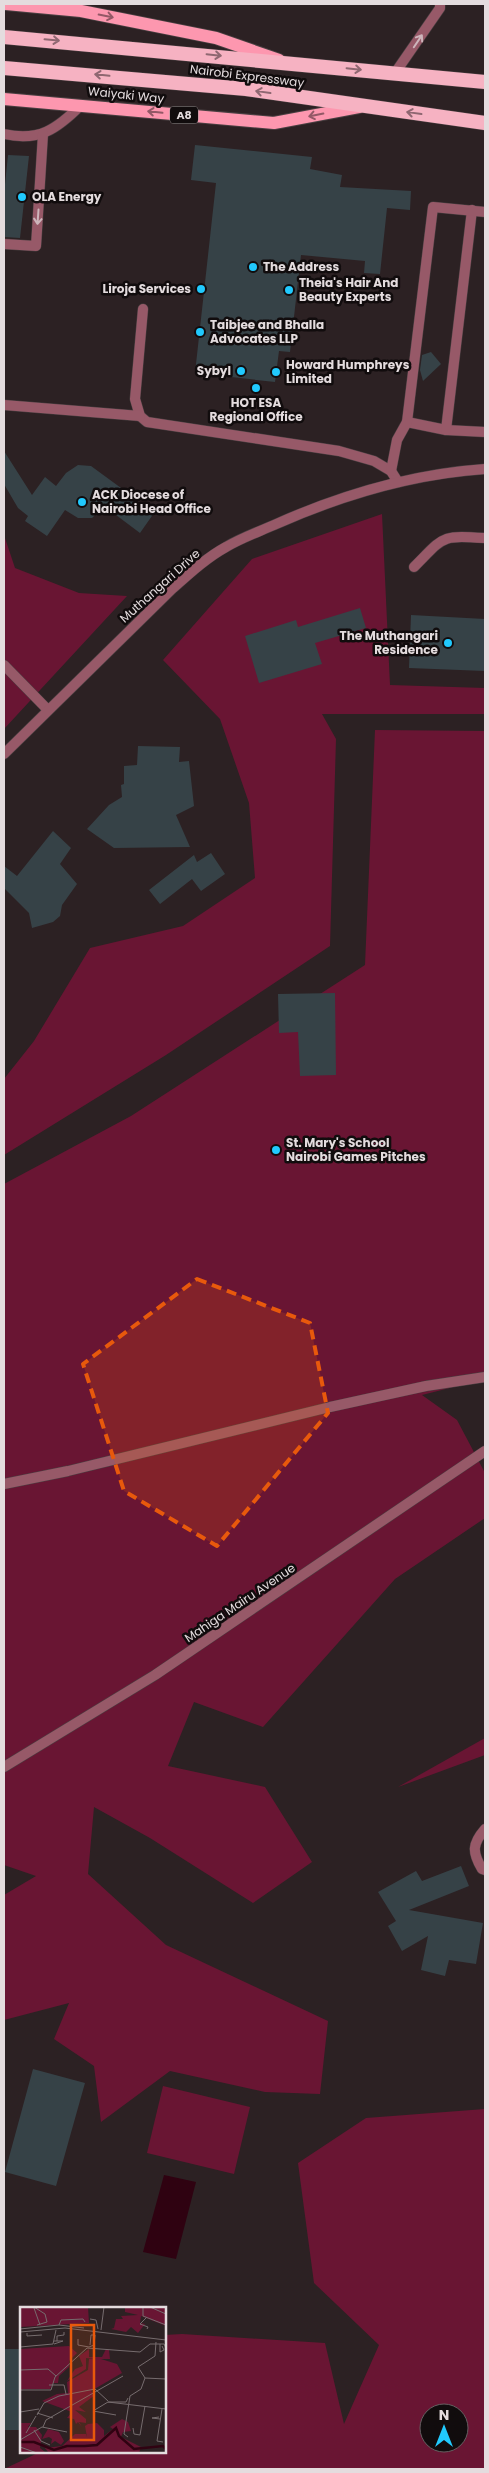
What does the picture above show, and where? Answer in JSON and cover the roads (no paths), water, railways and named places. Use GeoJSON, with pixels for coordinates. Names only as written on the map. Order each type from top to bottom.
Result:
{"type":"FeatureCollection","features":[{"type":"Feature","properties":{"kind":"highway","name":"Nairobi Expressway"},"geometry":{"type":"LineString","coordinates":[[4,37],[485,82]]}},
{"type":"Feature","properties":{"kind":"highway","name":"Nairobi Expressway"},"geometry":{"type":"LineString","coordinates":[[4,68],[246,89],[485,123]]}},
{"type":"Feature","properties":{"kind":"main road"},"geometry":{"type":"LineString","coordinates":[[6,4],[81,11],[216,38],[288,63]]}},
{"type":"Feature","properties":{"kind":"main road","name":"Waiyaki Way"},"geometry":{"type":"LineString","coordinates":[[4,100],[81,105],[274,123],[364,106]]}},
{"type":"Feature","properties":{"kind":"street"},"geometry":{"type":"LineString","coordinates":[[395,73],[440,6]]}},
{"type":"Feature","properties":{"kind":"street"},"geometry":{"type":"LineString","coordinates":[[4,134],[28,137],[43,134],[69,117],[81,105]]}},
{"type":"Feature","properties":{"kind":"street"},"geometry":{"type":"LineString","coordinates":[[4,244],[36,246],[43,134]]}},
{"type":"Feature","properties":{"kind":"street"},"geometry":{"type":"LineString","coordinates":[[390,471],[397,440],[407,422],[433,206],[485,212]]}},
{"type":"Feature","properties":{"kind":"street"},"geometry":{"type":"LineString","coordinates":[[446,430],[472,210]]}},
{"type":"Feature","properties":{"kind":"street"},"geometry":{"type":"LineString","coordinates":[[143,310],[135,399],[140,416],[147,422],[339,451],[374,460],[390,471],[398,482]]}},
{"type":"Feature","properties":{"kind":"street"},"geometry":{"type":"LineString","coordinates":[[4,405],[140,416]]}},
{"type":"Feature","properties":{"kind":"street"},"geometry":{"type":"LineString","coordinates":[[407,422],[446,430],[485,432]]}},
{"type":"Feature","properties":{"kind":"street","name":"Muthangari Drive"},"geometry":{"type":"LineString","coordinates":[[4,754],[172,589],[199,565],[226,546],[309,509],[349,496],[398,482],[445,472],[485,469]]}},
{"type":"Feature","properties":{"kind":"street"},"geometry":{"type":"LineString","coordinates":[[414,567],[444,538],[454,536],[485,538]]}},
{"type":"Feature","properties":{"kind":"street"},"geometry":{"type":"LineString","coordinates":[[4,665],[48,710]]}},
{"type":"Feature","properties":{"kind":"street"},"geometry":{"type":"LineString","coordinates":[[4,1484],[68,1471],[330,1407],[426,1386],[485,1377]]}},
{"type":"Feature","properties":{"kind":"street","name":"Mahiga Mairu Avenue"},"geometry":{"type":"LineString","coordinates":[[4,1767],[155,1675],[485,1451]]}},
{"type":"Feature","properties":{"kind":"street"},"geometry":{"type":"LineString","coordinates":[[485,1829],[476,1839],[474,1855],[482,1869],[485,1870]]}},
{"type":"Feature","properties":{"kind":"place","name":"OLA Energy"},"geometry":{"type":"Point","coordinates":[22,197]}},
{"type":"Feature","properties":{"kind":"place","name":"The Address"},"geometry":{"type":"Point","coordinates":[253,267]}},
{"type":"Feature","properties":{"kind":"place","name":"Liroja Services"},"geometry":{"type":"Point","coordinates":[201,289]}},
{"type":"Feature","properties":{"kind":"place","name":"Theia's Hair And Beauty Experts"},"geometry":{"type":"Point","coordinates":[289,290]}},
{"type":"Feature","properties":{"kind":"place","name":"Taibjee and Bhalla Advocates LLP"},"geometry":{"type":"Point","coordinates":[200,332]}},
{"type":"Feature","properties":{"kind":"place","name":"Sybyl"},"geometry":{"type":"Point","coordinates":[241,371]}},
{"type":"Feature","properties":{"kind":"place","name":"Howard Humphreys Limited"},"geometry":{"type":"Point","coordinates":[276,372]}},
{"type":"Feature","properties":{"kind":"place","name":"HOT ESA Regional Office"},"geometry":{"type":"Point","coordinates":[256,388]}},
{"type":"Feature","properties":{"kind":"place","name":"ACK Diocese of Nairobi Head Office"},"geometry":{"type":"Point","coordinates":[82,502]}},
{"type":"Feature","properties":{"kind":"place","name":"The Muthangari Residence"},"geometry":{"type":"Point","coordinates":[448,643]}},
{"type":"Feature","properties":{"kind":"place","name":"St. Mary's School Nairobi Games Pitches"},"geometry":{"type":"Point","coordinates":[276,1150]}}]}
